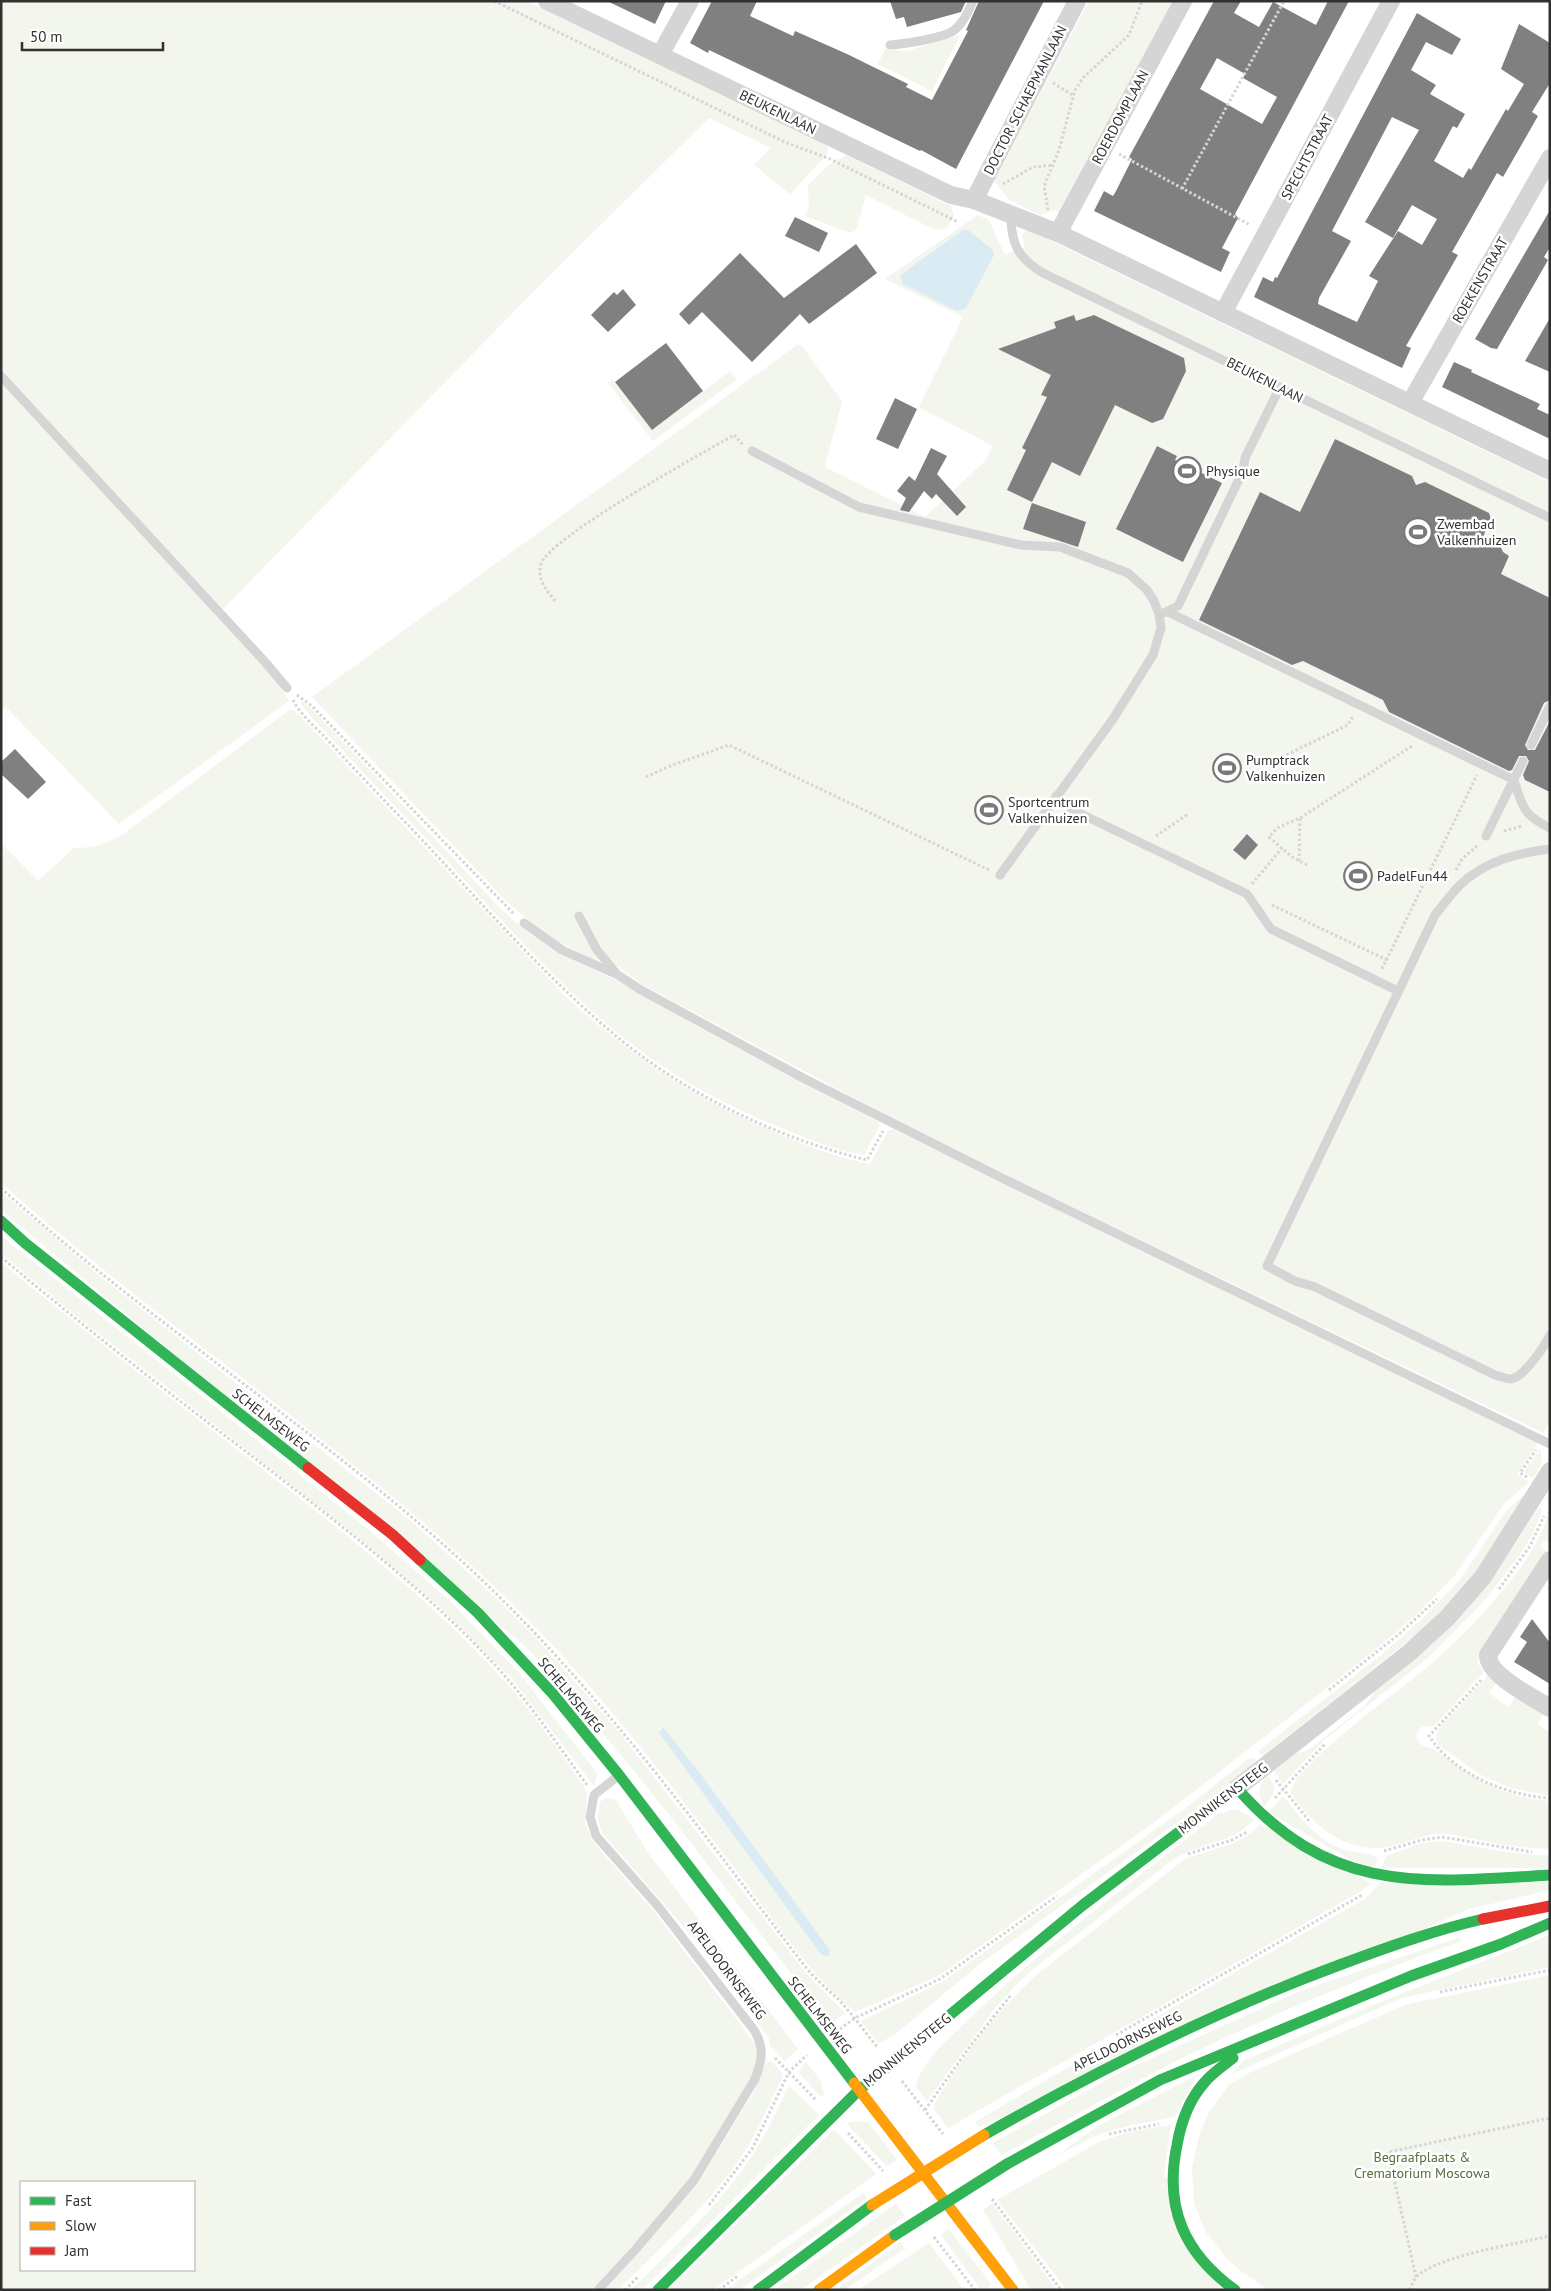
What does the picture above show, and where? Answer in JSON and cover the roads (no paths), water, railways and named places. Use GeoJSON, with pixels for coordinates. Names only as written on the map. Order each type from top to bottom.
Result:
{"type":"FeatureCollection","features":[{"type":"Feature","properties":{"kind":"main road","name":"SCHELMSEWEG"},"geometry":{"type":"LineString","coordinates":[[1,1221],[25,1243],[400,1541],[478,1613],[510,1646],[553,1694],[619,1775],[1013,2290]]}},
{"type":"Feature","properties":{"kind":"main road"},"geometry":{"type":"LineString","coordinates":[[1237,1788],[1261,1816],[1293,1840],[1332,1860],[1377,1875],[1430,1882],[1550,1875]]}},
{"type":"Feature","properties":{"kind":"main road","name":"MONNIKENSTEEG"},"geometry":{"type":"LineString","coordinates":[[658,2290],[859,2090],[1083,1905],[1237,1788]]}},
{"type":"Feature","properties":{"kind":"main road","name":"APELDOORNSEWEG"},"geometry":{"type":"LineString","coordinates":[[758,2290],[872,2205],[984,2135],[1136,2052],[1268,1992],[1392,1945],[1510,1911],[1550,1906]]}},
{"type":"Feature","properties":{"kind":"main road"},"geometry":{"type":"LineString","coordinates":[[819,2290],[895,2235],[1007,2164],[1152,2085],[1411,1976],[1501,1944],[1550,1923]]}},
{"type":"Feature","properties":{"kind":"main road"},"geometry":{"type":"LineString","coordinates":[[1234,2290],[1210,2271],[1189,2244],[1176,2215],[1173,2201],[1172,2174],[1175,2148],[1182,2120],[1193,2098],[1207,2078],[1260,2038]]}},
{"type":"Feature","properties":{"kind":"street","name":"BEUKENLAAN"},"geometry":{"type":"LineString","coordinates":[[548,1],[951,196],[974,200],[1055,232],[1550,471]]}},
{"type":"Feature","properties":{"kind":"street"},"geometry":{"type":"LineString","coordinates":[[660,55],[690,1]]}},
{"type":"Feature","properties":{"kind":"street","name":"DOCTOR SCHAEPMANLAAN"},"geometry":{"type":"LineString","coordinates":[[974,200],[1077,1]]}},
{"type":"Feature","properties":{"kind":"street","name":"ROERDOMPLAAN"},"geometry":{"type":"LineString","coordinates":[[1055,232],[1104,146],[1182,1]]}},
{"type":"Feature","properties":{"kind":"street","name":"SPECHTSTRAAT"},"geometry":{"type":"LineString","coordinates":[[1223,313],[1391,1]]}},
{"type":"Feature","properties":{"kind":"street","name":"ROEKENSTRAAT"},"geometry":{"type":"LineString","coordinates":[[1410,403],[1550,158]]}},
{"type":"Feature","properties":{"kind":"street","name":"MONNIKENSTEEG"},"geometry":{"type":"LineString","coordinates":[[1237,1788],[1409,1653],[1447,1618],[1483,1577],[1550,1471]]}},
{"type":"Feature","properties":{"kind":"street"},"geometry":{"type":"LineString","coordinates":[[1550,1560],[1488,1656],[1490,1667],[1520,1690],[1550,1708]]}},
{"type":"Feature","properties":{"kind":"lane"},"geometry":{"type":"LineString","coordinates":[[890,45],[904,44],[952,32],[967,15],[973,1]]}},
{"type":"Feature","properties":{"kind":"lane","name":"BEUKENLAAN"},"geometry":{"type":"LineString","coordinates":[[1011,216],[1011,230],[1016,250],[1029,264],[1550,518]]}},
{"type":"Feature","properties":{"kind":"lane"},"geometry":{"type":"LineString","coordinates":[[1,376],[287,688]]}},
{"type":"Feature","properties":{"kind":"lane"},"geometry":{"type":"LineString","coordinates":[[1163,613],[1178,606],[1243,471],[1245,458],[1280,388]]}},
{"type":"Feature","properties":{"kind":"lane"},"geometry":{"type":"LineString","coordinates":[[752,451],[859,507],[1021,546],[1060,547],[1128,573],[1147,590],[1163,613],[1514,780],[1524,810],[1537,822],[1550,828]]}},
{"type":"Feature","properties":{"kind":"lane"},"geometry":{"type":"LineString","coordinates":[[1000,876],[1113,719],[1153,655],[1161,628],[1163,613]]}},
{"type":"Feature","properties":{"kind":"lane"},"geometry":{"type":"LineString","coordinates":[[1531,745],[1550,706]]}},
{"type":"Feature","properties":{"kind":"lane"},"geometry":{"type":"LineString","coordinates":[[1486,836],[1523,761]]}},
{"type":"Feature","properties":{"kind":"lane"},"geometry":{"type":"LineString","coordinates":[[1056,796],[1075,810],[1248,894],[1271,929],[1398,991]]}},
{"type":"Feature","properties":{"kind":"lane"},"geometry":{"type":"LineString","coordinates":[[1550,849],[1503,858],[1486,867],[1460,884],[1435,915],[1267,1266],[1295,1281],[1315,1287],[1495,1375],[1510,1379],[1518,1376],[1537,1356],[1550,1335]]}},
{"type":"Feature","properties":{"kind":"lane"},"geometry":{"type":"LineString","coordinates":[[579,916],[598,950],[618,976]]}},
{"type":"Feature","properties":{"kind":"lane"},"geometry":{"type":"LineString","coordinates":[[524,923],[562,950],[618,976],[805,1079],[1006,1180],[1550,1444]]}},
{"type":"Feature","properties":{"kind":"lane","name":"APELDOORNSEWEG"},"geometry":{"type":"LineString","coordinates":[[598,2290],[636,2250],[694,2180],[755,2079],[762,2062],[763,2051],[760,2040],[754,2030],[685,1939],[596,1836],[590,1817],[594,1795],[619,1775]]}},
{"type":"Feature","properties":{"kind":"place","name":"Physique"},"geometry":{"type":"Point","coordinates":[1187,471]}},
{"type":"Feature","properties":{"kind":"place","name":"Zwembad Valkenhuizen"},"geometry":{"type":"Point","coordinates":[1418,532]}},
{"type":"Feature","properties":{"kind":"place","name":"Pumptrack Valkenhuizen"},"geometry":{"type":"Point","coordinates":[1227,768]}},
{"type":"Feature","properties":{"kind":"place","name":"Sportcentrum Valkenhuizen"},"geometry":{"type":"Point","coordinates":[989,810]}},
{"type":"Feature","properties":{"kind":"place","name":"PadelFun44"},"geometry":{"type":"Point","coordinates":[1358,876]}},
{"type":"Feature","properties":{"kind":"park label","name":"Begraafplaats & Crematorium Moscowa"},"geometry":{"type":"Point","coordinates":[1422,2166]}}]}
